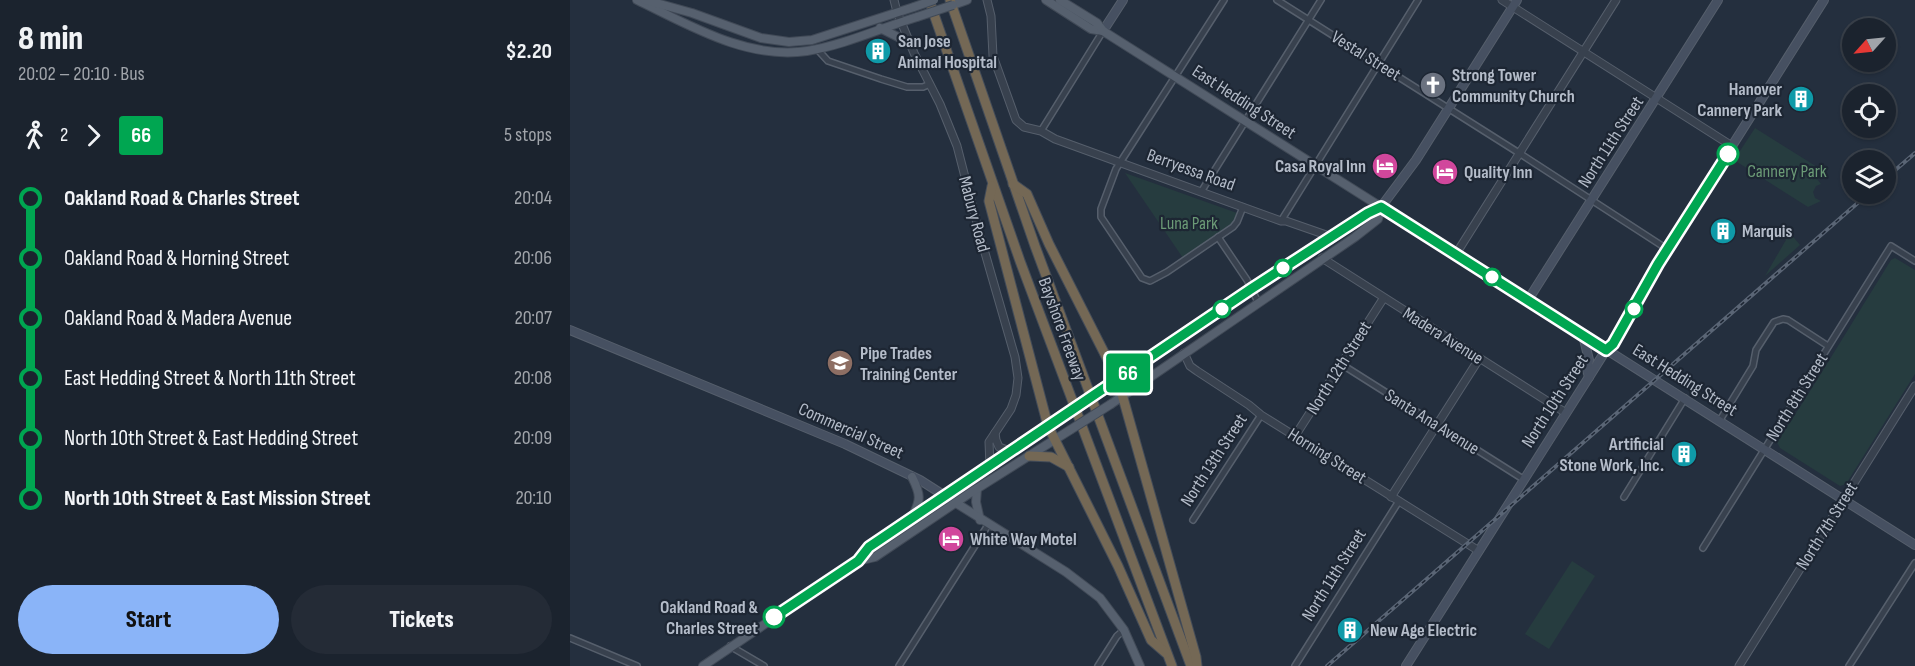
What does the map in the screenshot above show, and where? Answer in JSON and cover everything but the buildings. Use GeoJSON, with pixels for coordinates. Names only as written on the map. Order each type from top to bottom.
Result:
{"type":"FeatureCollection","features":[{"type":"Feature","properties":{"kind":"highway","name":"Bayshore Freeway"},"geometry":{"type":"LineString","coordinates":[[930,0],[992,184],[1172,666]]}},
{"type":"Feature","properties":{"kind":"highway","name":"Bayshore Freeway"},"geometry":{"type":"LineString","coordinates":[[950,0],[1013,184],[1191,666]]}},
{"type":"Feature","properties":{"kind":"highway"},"geometry":{"type":"LineString","coordinates":[[992,184],[989,201],[1051,424],[1151,640],[1167,654]]}},
{"type":"Feature","properties":{"kind":"highway"},"geometry":{"type":"LineString","coordinates":[[1013,184],[1027,194],[1049,244],[1118,380],[1197,666]]}},
{"type":"Feature","properties":{"kind":"highway"},"geometry":{"type":"LineString","coordinates":[[1029,456],[1051,457],[1069,467]]}},
{"type":"Feature","properties":{"kind":"main road"},"geometry":{"type":"LineString","coordinates":[[637,0],[698,30],[753,49],[784,52],[817,49],[967,0]]}},
{"type":"Feature","properties":{"kind":"main road"},"geometry":{"type":"LineString","coordinates":[[645,0],[692,13],[761,38],[789,42],[812,40],[934,0]]}},
{"type":"Feature","properties":{"kind":"main road","name":"East Hedding Street"},"geometry":{"type":"LineString","coordinates":[[1046,0],[1091,29],[1103,31]]}},
{"type":"Feature","properties":{"kind":"main road","name":"East Hedding Street"},"geometry":{"type":"LineString","coordinates":[[1060,0],[1096,23],[1103,31],[1244,122],[1915,545]]}},
{"type":"Feature","properties":{"kind":"main road"},"geometry":{"type":"LineString","coordinates":[[1103,31],[1123,0]]}},
{"type":"Feature","properties":{"kind":"main road","name":"North 11th Street"},"geometry":{"type":"LineString","coordinates":[[1528,300],[1718,0]]}},
{"type":"Feature","properties":{"kind":"main road","name":"North 10th Street"},"geometry":{"type":"LineString","coordinates":[[1406,666],[1523,479],[1606,350],[1613,344],[1667,249],[1824,0]]}},
{"type":"Feature","properties":{"kind":"main road"},"geometry":{"type":"LineString","coordinates":[[703,666],[858,561],[869,547],[1010,451],[1251,289],[1381,207],[1397,187],[1515,4]]}},
{"type":"Feature","properties":{"kind":"main road"},"geometry":{"type":"LineString","coordinates":[[880,28],[910,43]]}},
{"type":"Feature","properties":{"kind":"main road"},"geometry":{"type":"LineString","coordinates":[[858,561],[875,557],[1111,404],[1378,219],[1381,207]]}},
{"type":"Feature","properties":{"kind":"main road","name":"Commercial Street"},"geometry":{"type":"LineString","coordinates":[[570,330],[845,444],[912,477],[1065,572],[1100,598],[1124,630],[1140,666]]}},
{"type":"Feature","properties":{"kind":"main road"},"geometry":{"type":"LineString","coordinates":[[1583,335],[1589,360],[1587,370],[1589,377]]}},
{"type":"Feature","properties":{"kind":"main road"},"geometry":{"type":"LineString","coordinates":[[912,477],[920,497],[912,519]]}},
{"type":"Feature","properties":{"kind":"main road"},"geometry":{"type":"LineString","coordinates":[[977,489],[976,502],[984,522]]}},
{"type":"Feature","properties":{"kind":"street","name":"Mabury Road"},"geometry":{"type":"LineString","coordinates":[[894,0],[910,43],[940,104],[957,146],[1015,357],[1018,378],[1016,395],[1011,409],[989,442],[990,466]]}},
{"type":"Feature","properties":{"kind":"street","name":"Berryessa Road"},"geometry":{"type":"LineString","coordinates":[[987,0],[991,16],[993,56],[1016,120],[1024,127],[1041,131],[1055,140],[1281,221],[1332,237]]}},
{"type":"Feature","properties":{"kind":"street"},"geometry":{"type":"LineString","coordinates":[[1224,0],[1120,162],[1101,210],[1101,217],[1142,278],[1154,280],[1233,227],[1243,207]]}},
{"type":"Feature","properties":{"kind":"street","name":"Vestal Street"},"geometry":{"type":"LineString","coordinates":[[1277,0],[1667,249]]}},
{"type":"Feature","properties":{"kind":"street"},"geometry":{"type":"LineString","coordinates":[[1201,192],[1321,0]]}},
{"type":"Feature","properties":{"kind":"street"},"geometry":{"type":"LineString","coordinates":[[1281,221],[1419,0]]}},
{"type":"Feature","properties":{"kind":"street"},"geometry":{"type":"LineString","coordinates":[[1502,0],[1515,4],[1583,51],[1732,146]]}},
{"type":"Feature","properties":{"kind":"street"},"geometry":{"type":"LineString","coordinates":[[1456,254],[1616,0]]}},
{"type":"Feature","properties":{"kind":"street"},"geometry":{"type":"LineString","coordinates":[[1041,131],[1103,31]]}},
{"type":"Feature","properties":{"kind":"street"},"geometry":{"type":"LineString","coordinates":[[817,49],[828,61],[881,79],[907,87],[923,87],[930,84]]}},
{"type":"Feature","properties":{"kind":"street"},"geometry":{"type":"LineString","coordinates":[[1218,237],[1258,302]]}},
{"type":"Feature","properties":{"kind":"street","name":"North 8th Street"},"geometry":{"type":"LineString","coordinates":[[1703,548],[1891,246],[1915,261]]}},
{"type":"Feature","properties":{"kind":"street","name":"Madera Avenue"},"geometry":{"type":"LineString","coordinates":[[1322,258],[1566,413]]}},
{"type":"Feature","properties":{"kind":"street","name":"North 12th Street"},"geometry":{"type":"LineString","coordinates":[[1295,436],[1383,298]]}},
{"type":"Feature","properties":{"kind":"street"},"geometry":{"type":"LineString","coordinates":[[1720,420],[1753,366],[1756,351],[1774,322],[1783,319],[1788,321],[1828,346]]}},
{"type":"Feature","properties":{"kind":"street","name":"Horning Street"},"geometry":{"type":"LineString","coordinates":[[1184,353],[1190,366],[1261,415],[1479,551]]}},
{"type":"Feature","properties":{"kind":"street"},"geometry":{"type":"LineString","coordinates":[[1391,496],[1479,359]]}},
{"type":"Feature","properties":{"kind":"street","name":"Santa Ana Avenue"},"geometry":{"type":"LineString","coordinates":[[1341,364],[1523,479]]}},
{"type":"Feature","properties":{"kind":"street","name":"North 7th Street"},"geometry":{"type":"LineString","coordinates":[[1739,666],[1915,386]]}},
{"type":"Feature","properties":{"kind":"street"},"geometry":{"type":"LineString","coordinates":[[1624,496],[1685,398]]}},
{"type":"Feature","properties":{"kind":"street","name":"North 13th Street"},"geometry":{"type":"LineString","coordinates":[[1192,520],[1261,415]]}},
{"type":"Feature","properties":{"kind":"street"},"geometry":{"type":"LineString","coordinates":[[995,433],[999,447],[1010,451]]}},
{"type":"Feature","properties":{"kind":"street","name":"North 11th Street"},"geometry":{"type":"LineString","coordinates":[[1295,666],[1399,501]]}},
{"type":"Feature","properties":{"kind":"street"},"geometry":{"type":"LineString","coordinates":[[899,666],[984,522]]}},
{"type":"Feature","properties":{"kind":"street"},"geometry":{"type":"LineString","coordinates":[[1849,666],[1915,563]]}},
{"type":"Feature","properties":{"kind":"street"},"geometry":{"type":"LineString","coordinates":[[1098,666],[1117,636],[1124,630]]}},
{"type":"Feature","properties":{"kind":"street"},"geometry":{"type":"LineString","coordinates":[[570,638],[637,666]]}},
{"type":"Feature","properties":{"kind":"street"},"geometry":{"type":"LineString","coordinates":[[730,646],[764,666]]}},
{"type":"Feature","properties":{"kind":"green space","name":"Cannery Park"},"geometry":{"type":"Polygon","coordinates":[[[1755,128],[1822,170],[1817,179],[1821,184],[1816,186],[1813,192],[1815,198],[1821,201],[1808,207],[1734,160],[1755,128]]]}},
{"type":"Feature","properties":{"kind":"green space","name":"Luna Park"},"geometry":{"type":"Polygon","coordinates":[[[1125,173],[1237,213],[1234,222],[1183,258],[1125,173]]]}},
{"type":"Feature","properties":{"kind":"green space"},"geometry":{"type":"Polygon","coordinates":[[[1790,233],[1800,245],[1765,276],[1790,233]]]}},
{"type":"Feature","properties":{"kind":"green space"},"geometry":{"type":"Polygon","coordinates":[[[1895,258],[1915,270],[1915,374],[1846,484],[1840,486],[1780,448],[1777,442],[1891,260],[1895,258]]]}},
{"type":"Feature","properties":{"kind":"green space"},"geometry":{"type":"Polygon","coordinates":[[[1572,561],[1595,576],[1549,649],[1525,634],[1572,561]]]}},
{"type":"Feature","properties":{"kind":"railway"},"geometry":{"type":"LineString","coordinates":[[1896,169],[1915,153]]}},
{"type":"Feature","properties":{"kind":"railway"},"geometry":{"type":"LineString","coordinates":[[1327,666],[1857,204]]}},
{"type":"Feature","properties":{"kind":"bus line","name":"66"},"geometry":{"type":"LineString","coordinates":[[774,617],[858,561],[869,547],[1010,451],[1251,289],[1368,213],[1381,207],[1606,350],[1613,344],[1658,264],[1728,154]]}},
{"type":"Feature","properties":{"kind":"place","name":"San Jose Animal Hospital"},"geometry":{"type":"Point","coordinates":[878,51]}},
{"type":"Feature","properties":{"kind":"place","name":"Strong Tower Community Church"},"geometry":{"type":"Point","coordinates":[1433,85]}},
{"type":"Feature","properties":{"kind":"place","name":"Hanover Cannery Park"},"geometry":{"type":"Point","coordinates":[1801,99]}},
{"type":"Feature","properties":{"kind":"place","name":"Casa Royal Inn"},"geometry":{"type":"Point","coordinates":[1385,166]}},
{"type":"Feature","properties":{"kind":"place","name":"Quality Inn"},"geometry":{"type":"Point","coordinates":[1445,172]}},
{"type":"Feature","properties":{"kind":"place","name":"Marquis"},"geometry":{"type":"Point","coordinates":[1723,231]}},
{"type":"Feature","properties":{"kind":"place","name":"Pipe Trades Training Center"},"geometry":{"type":"Point","coordinates":[840,363]}},
{"type":"Feature","properties":{"kind":"place","name":"Artificial Stone Work, Inc."},"geometry":{"type":"Point","coordinates":[1684,454]}},
{"type":"Feature","properties":{"kind":"place","name":"White Way Motel"},"geometry":{"type":"Point","coordinates":[951,539]}},
{"type":"Feature","properties":{"kind":"place","name":"Oakland Road & Charles Street"},"geometry":{"type":"Point","coordinates":[774,617]}},
{"type":"Feature","properties":{"kind":"place","name":"New Age Electric"},"geometry":{"type":"Point","coordinates":[1350,630]}}]}
